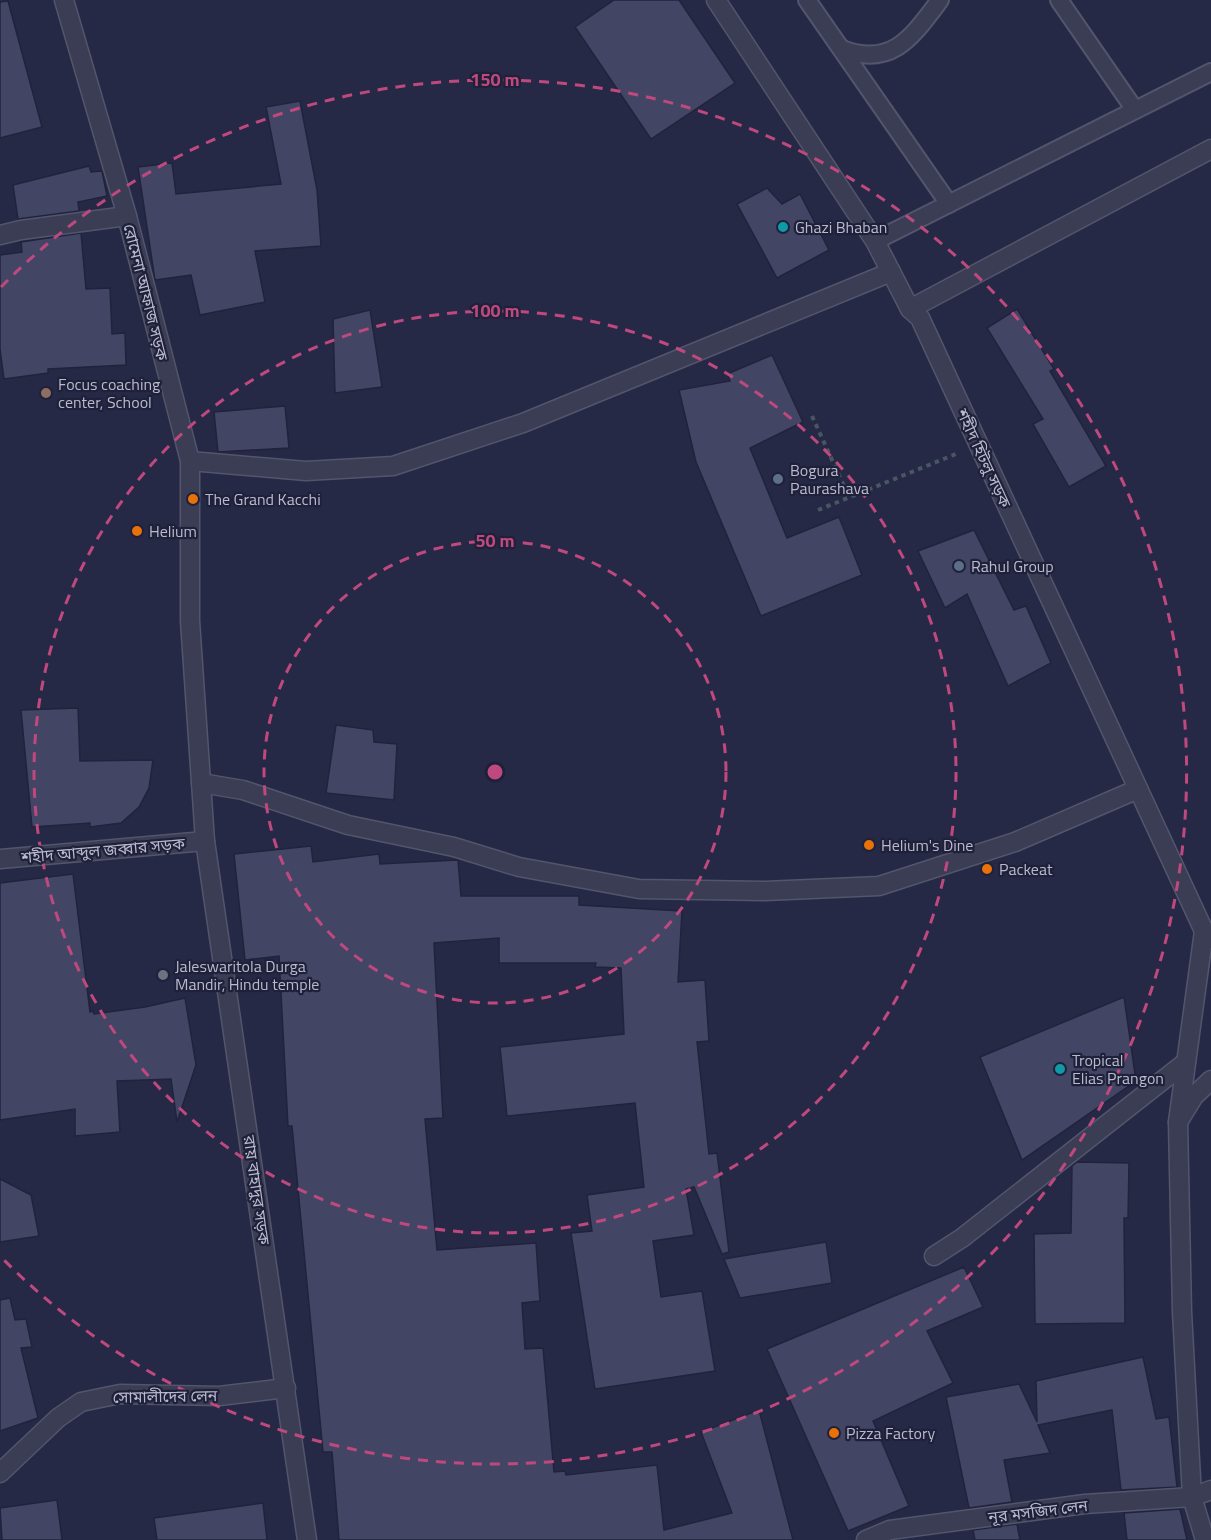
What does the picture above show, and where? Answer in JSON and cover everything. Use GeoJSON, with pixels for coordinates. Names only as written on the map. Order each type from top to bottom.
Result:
{"type":"FeatureCollection","features":[{"type":"Feature","properties":{"kind":"street","name":"রোমেনা আফাজ সড়ক"},"geometry":{"type":"LineString","coordinates":[[64,0],[127,216],[190,461],[190,621],[205,841]]}},
{"type":"Feature","properties":{"kind":"street","name":"শহীদ হিটলু সড়ক"},"geometry":{"type":"LineString","coordinates":[[716,0],[875,241],[910,309],[920,318],[1207,935]]}},
{"type":"Feature","properties":{"kind":"street"},"geometry":{"type":"LineString","coordinates":[[910,309],[1211,149]]}},
{"type":"Feature","properties":{"kind":"street"},"geometry":{"type":"LineString","coordinates":[[0,235],[21,230],[127,216]]}},
{"type":"Feature","properties":{"kind":"street"},"geometry":{"type":"LineString","coordinates":[[190,461],[306,471],[393,466],[523,423],[891,272]]}},
{"type":"Feature","properties":{"kind":"street"},"geometry":{"type":"LineString","coordinates":[[201,783],[243,790],[348,825],[454,847],[519,867],[639,888],[765,891],[879,886],[1015,842],[1138,789]]}},
{"type":"Feature","properties":{"kind":"street","name":"শহীদ আব্দুল জব্বার সড়ক"},"geometry":{"type":"LineString","coordinates":[[0,859],[205,841]]}},
{"type":"Feature","properties":{"kind":"street","name":"রায় বাহাদুর সড়ক"},"geometry":{"type":"LineString","coordinates":[[205,841],[307,1540]]}},
{"type":"Feature","properties":{"kind":"street"},"geometry":{"type":"LineString","coordinates":[[1205,1540],[1192,1497],[1182,1312],[1178,1122],[1207,935]]}},
{"type":"Feature","properties":{"kind":"street"},"geometry":{"type":"LineString","coordinates":[[934,1256],[962,1238],[1186,1062]]}},
{"type":"Feature","properties":{"kind":"street"},"geometry":{"type":"LineString","coordinates":[[1178,1122],[1194,1096],[1211,1080]]}},
{"type":"Feature","properties":{"kind":"street","name":"সোমালীদেব লেন"},"geometry":{"type":"LineString","coordinates":[[0,1473],[58,1418],[81,1402],[120,1394],[219,1396],[286,1388]]}},
{"type":"Feature","properties":{"kind":"street","name":"নূর মসজিদ লেন"},"geometry":{"type":"LineString","coordinates":[[866,1540],[890,1530],[1085,1504],[1192,1497],[1211,1490]]}},
{"type":"Feature","properties":{"kind":"lane"},"geometry":{"type":"LineString","coordinates":[[807,0],[949,204]]}},
{"type":"Feature","properties":{"kind":"lane"},"geometry":{"type":"LineString","coordinates":[[842,49],[861,57],[886,55],[906,39],[940,0]]}},
{"type":"Feature","properties":{"kind":"lane"},"geometry":{"type":"LineString","coordinates":[[1059,0],[1135,110]]}},
{"type":"Feature","properties":{"kind":"lane"},"geometry":{"type":"LineString","coordinates":[[875,241],[1211,72]]}},
{"type":"Feature","properties":{"kind":"path"},"geometry":{"type":"LineString","coordinates":[[812,416],[849,497]]}},
{"type":"Feature","properties":{"kind":"path"},"geometry":{"type":"LineString","coordinates":[[818,510],[979,446]]}},
{"type":"Feature","properties":{"kind":"building"},"geometry":{"type":"Polygon","coordinates":[[[614,0],[679,0],[735,83],[651,139],[575,27],[614,0]]]}},
{"type":"Feature","properties":{"kind":"building"},"geometry":{"type":"Polygon","coordinates":[[[8,1],[42,127],[0,138],[0,2],[8,1]]]}},
{"type":"Feature","properties":{"kind":"building"},"geometry":{"type":"Polygon","coordinates":[[[300,101],[317,190],[321,246],[255,251],[265,302],[200,315],[191,275],[155,280],[138,167],[172,163],[176,194],[281,184],[266,107],[300,101]]]}},
{"type":"Feature","properties":{"kind":"building"},"geometry":{"type":"Polygon","coordinates":[[[89,166],[91,172],[102,171],[107,196],[78,202],[79,211],[18,219],[13,185],[89,166]]]}},
{"type":"Feature","properties":{"kind":"building","name":"Ghazi Bhaban"},"geometry":{"type":"Polygon","coordinates":[[[767,188],[782,204],[800,194],[829,250],[777,278],[737,204],[767,188]]]}},
{"type":"Feature","properties":{"kind":"building"},"geometry":{"type":"Polygon","coordinates":[[[81,233],[86,289],[110,288],[112,334],[125,333],[126,365],[48,369],[48,373],[4,379],[0,349],[0,255],[22,252],[21,242],[81,233]]]}},
{"type":"Feature","properties":{"kind":"building"},"geometry":{"type":"Polygon","coordinates":[[[1017,309],[1054,369],[1050,371],[1106,466],[1069,487],[1033,424],[1043,419],[987,328],[1017,309]]]}},
{"type":"Feature","properties":{"kind":"building"},"geometry":{"type":"Polygon","coordinates":[[[370,310],[382,387],[335,393],[333,319],[370,310]]]}},
{"type":"Feature","properties":{"kind":"building"},"geometry":{"type":"Polygon","coordinates":[[[772,355],[803,422],[750,448],[787,538],[839,517],[862,575],[761,616],[696,462],[679,390],[730,381],[727,374],[772,355]]]}},
{"type":"Feature","properties":{"kind":"building"},"geometry":{"type":"Polygon","coordinates":[[[285,406],[289,448],[218,452],[214,412],[285,406]]]}},
{"type":"Feature","properties":{"kind":"building"},"geometry":{"type":"Polygon","coordinates":[[[974,530],[1014,610],[1026,606],[1051,663],[1008,686],[967,594],[945,608],[918,551],[974,530]]]}},
{"type":"Feature","properties":{"kind":"building"},"geometry":{"type":"Polygon","coordinates":[[[78,708],[80,761],[153,760],[149,788],[139,807],[121,823],[90,827],[90,823],[32,827],[21,710],[78,708]]]}},
{"type":"Feature","properties":{"kind":"building"},"geometry":{"type":"Polygon","coordinates":[[[336,725],[373,730],[374,742],[397,744],[394,800],[326,793],[336,725]]]}},
{"type":"Feature","properties":{"kind":"building"},"geometry":{"type":"Polygon","coordinates":[[[311,846],[313,862],[379,854],[380,864],[458,860],[461,896],[579,896],[579,905],[682,911],[678,982],[705,980],[709,1041],[697,1042],[709,1154],[717,1153],[729,1252],[722,1254],[694,1187],[686,1189],[694,1235],[653,1241],[661,1297],[702,1291],[715,1371],[595,1389],[571,1233],[592,1231],[587,1195],[644,1187],[635,1103],[507,1116],[500,1047],[624,1034],[621,968],[595,967],[596,963],[499,963],[499,938],[434,943],[443,1118],[425,1119],[437,1250],[536,1243],[540,1301],[522,1303],[525,1349],[543,1348],[554,1472],[565,1471],[566,1475],[657,1465],[664,1530],[732,1513],[701,1432],[759,1410],[793,1540],[339,1540],[332,1452],[323,1452],[292,1126],[288,1126],[279,956],[245,960],[234,854],[311,846]]]}},
{"type":"Feature","properties":{"kind":"building"},"geometry":{"type":"Polygon","coordinates":[[[73,874],[90,1012],[93,1011],[94,1014],[145,1007],[185,998],[196,1065],[177,1122],[171,1079],[117,1081],[120,1132],[75,1136],[75,1109],[0,1120],[0,883],[73,874]]]}},
{"type":"Feature","properties":{"kind":"building","name":"Tropical Elias Prangon"},"geometry":{"type":"Polygon","coordinates":[[[1124,997],[1136,1081],[1022,1160],[980,1057],[1124,997]]]}},
{"type":"Feature","properties":{"kind":"building"},"geometry":{"type":"Polygon","coordinates":[[[1077,1162],[1129,1163],[1128,1218],[1124,1218],[1125,1323],[1035,1324],[1034,1234],[1071,1233],[1072,1166],[1077,1162]]]}},
{"type":"Feature","properties":{"kind":"building"},"geometry":{"type":"Polygon","coordinates":[[[0,1179],[31,1195],[39,1236],[0,1242],[0,1179]]]}},
{"type":"Feature","properties":{"kind":"building"},"geometry":{"type":"Polygon","coordinates":[[[826,1242],[832,1283],[740,1298],[724,1259],[826,1242]]]}},
{"type":"Feature","properties":{"kind":"building"},"geometry":{"type":"Polygon","coordinates":[[[964,1267],[983,1307],[927,1331],[953,1383],[873,1421],[909,1506],[848,1531],[767,1349],[964,1267]]]}},
{"type":"Feature","properties":{"kind":"building"},"geometry":{"type":"Polygon","coordinates":[[[10,1298],[15,1320],[26,1319],[32,1347],[21,1348],[38,1418],[0,1431],[0,1300],[10,1298]]]}},
{"type":"Feature","properties":{"kind":"building"},"geometry":{"type":"Polygon","coordinates":[[[1143,1357],[1156,1419],[1169,1417],[1177,1487],[1121,1490],[1112,1410],[1038,1425],[1050,1453],[1004,1460],[1012,1502],[969,1508],[946,1397],[1019,1384],[1037,1422],[1036,1381],[1143,1357]]]}},
{"type":"Feature","properties":{"kind":"building"},"geometry":{"type":"Polygon","coordinates":[[[57,1500],[62,1540],[2,1540],[0,1508],[57,1500]]]}},
{"type":"Feature","properties":{"kind":"building"},"geometry":{"type":"Polygon","coordinates":[[[263,1503],[267,1540],[157,1540],[154,1518],[263,1503]]]}},
{"type":"Feature","properties":{"kind":"building"},"geometry":{"type":"Polygon","coordinates":[[[1180,1509],[1187,1540],[1127,1540],[1124,1513],[1180,1509]]]}},
{"type":"Feature","properties":{"kind":"building"},"geometry":{"type":"Polygon","coordinates":[[[1017,1524],[1020,1540],[975,1540],[973,1530],[1017,1524]]]}},
{"type":"Feature","properties":{"kind":"place","name":"Ghazi Bhaban"},"geometry":{"type":"Point","coordinates":[783,227]}},
{"type":"Feature","properties":{"kind":"place","name":"Focus coaching center, School"},"geometry":{"type":"Point","coordinates":[46,393]}},
{"type":"Feature","properties":{"kind":"place","name":"Bogura Paurashava"},"geometry":{"type":"Point","coordinates":[778,479]}},
{"type":"Feature","properties":{"kind":"place","name":"The Grand Kacchi"},"geometry":{"type":"Point","coordinates":[193,499]}},
{"type":"Feature","properties":{"kind":"place","name":"Helium"},"geometry":{"type":"Point","coordinates":[137,531]}},
{"type":"Feature","properties":{"kind":"place","name":"Rahul Group"},"geometry":{"type":"Point","coordinates":[959,566]}},
{"type":"Feature","properties":{"kind":"place","name":"Helium's Dine"},"geometry":{"type":"Point","coordinates":[869,845]}},
{"type":"Feature","properties":{"kind":"place","name":"Packeat"},"geometry":{"type":"Point","coordinates":[987,869]}},
{"type":"Feature","properties":{"kind":"place","name":"Jaleswaritola Durga Mandir, Hindu temple"},"geometry":{"type":"Point","coordinates":[163,975]}},
{"type":"Feature","properties":{"kind":"place","name":"Tropical Elias Prangon"},"geometry":{"type":"Point","coordinates":[1060,1069]}},
{"type":"Feature","properties":{"kind":"place","name":"Pizza Factory"},"geometry":{"type":"Point","coordinates":[834,1433]}}]}
